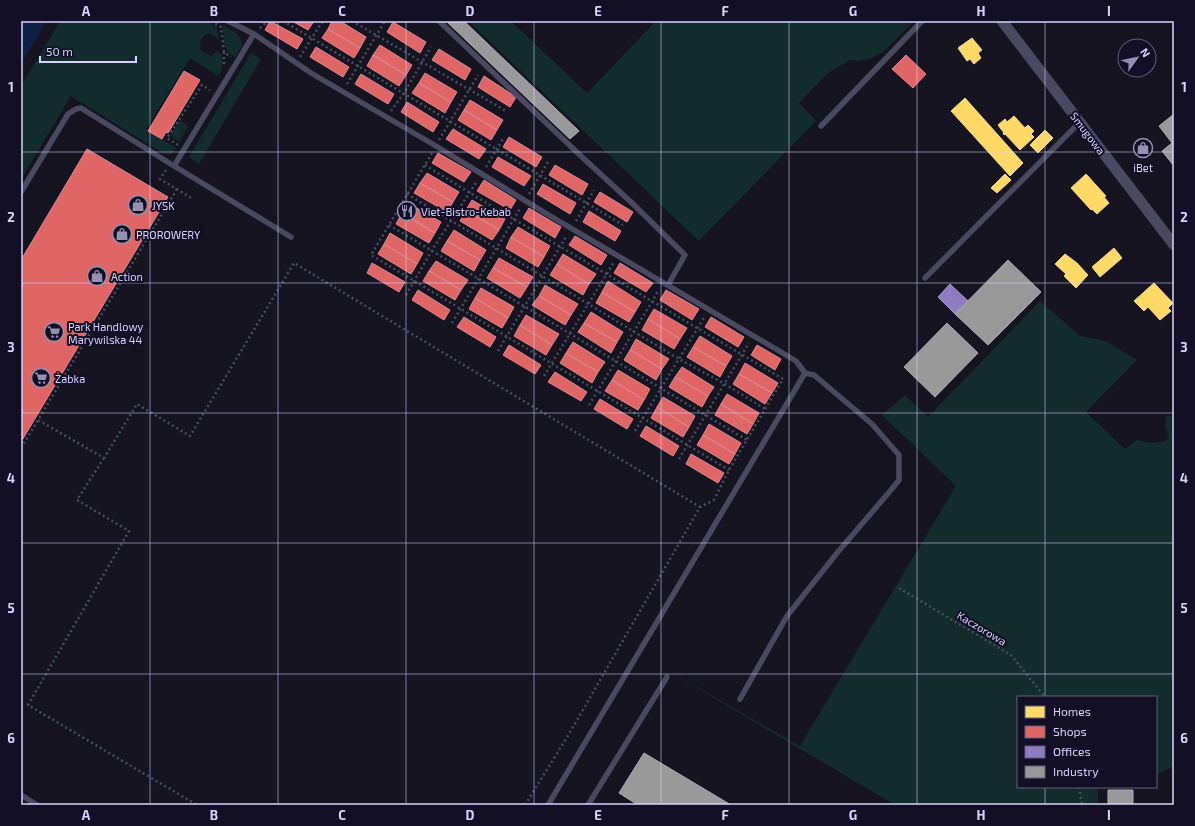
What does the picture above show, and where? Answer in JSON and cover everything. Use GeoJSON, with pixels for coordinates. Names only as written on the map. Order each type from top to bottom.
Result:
{"type":"FeatureCollection","features":[{"type":"Feature","properties":{"kind":"street","name":"Smugowa"},"geometry":{"type":"LineString","coordinates":[[1002,21],[1174,245]]}},
{"type":"Feature","properties":{"kind":"lane"},"geometry":{"type":"LineString","coordinates":[[228,21],[254,34],[311,73],[796,361],[805,373],[814,374],[872,424],[899,455],[899,480],[837,553],[787,616],[740,699]]}},
{"type":"Feature","properties":{"kind":"lane"},"geometry":{"type":"LineString","coordinates":[[439,21],[685,255],[668,285]]}},
{"type":"Feature","properties":{"kind":"lane"},"geometry":{"type":"LineString","coordinates":[[821,126],[922,21]]}},
{"type":"Feature","properties":{"kind":"lane"},"geometry":{"type":"LineString","coordinates":[[174,166],[254,34]]}},
{"type":"Feature","properties":{"kind":"lane"},"geometry":{"type":"LineString","coordinates":[[21,192],[68,114],[76,108],[81,108],[291,237]]}},
{"type":"Feature","properties":{"kind":"lane"},"geometry":{"type":"LineString","coordinates":[[925,278],[1080,121]]}},
{"type":"Feature","properties":{"kind":"lane"},"geometry":{"type":"LineString","coordinates":[[548,805],[805,373]]}},
{"type":"Feature","properties":{"kind":"lane"},"geometry":{"type":"LineString","coordinates":[[588,805],[667,677]]}},
{"type":"Feature","properties":{"kind":"lane"},"geometry":{"type":"LineString","coordinates":[[21,795],[37,805]]}},
{"type":"Feature","properties":{"kind":"path"},"geometry":{"type":"LineString","coordinates":[[211,21],[220,27],[224,52],[238,61]]}},
{"type":"Feature","properties":{"kind":"path"},"geometry":{"type":"LineString","coordinates":[[283,21],[623,225]]}},
{"type":"Feature","properties":{"kind":"path"},"geometry":{"type":"LineString","coordinates":[[297,63],[320,25],[324,21]]}},
{"type":"Feature","properties":{"kind":"path"},"geometry":{"type":"LineString","coordinates":[[352,21],[506,111]]}},
{"type":"Feature","properties":{"kind":"path"},"geometry":{"type":"LineString","coordinates":[[343,91],[384,21]]}},
{"type":"Feature","properties":{"kind":"path"},"geometry":{"type":"LineString","coordinates":[[387,117],[404,93],[431,47]]}},
{"type":"Feature","properties":{"kind":"path"},"geometry":{"type":"LineString","coordinates":[[478,75],[371,255],[729,470]]}},
{"type":"Feature","properties":{"kind":"path"},"geometry":{"type":"LineString","coordinates":[[406,295],[432,250],[470,193],[504,136]]}},
{"type":"Feature","properties":{"kind":"path"},"geometry":{"type":"LineString","coordinates":[[424,151],[430,155]]}},
{"type":"Feature","properties":{"kind":"path"},"geometry":{"type":"LineString","coordinates":[[452,323],[548,162]]}},
{"type":"Feature","properties":{"kind":"path"},"geometry":{"type":"LineString","coordinates":[[425,164],[470,193],[783,379],[729,470],[714,500],[700,507],[569,734],[525,805]]}},
{"type":"Feature","properties":{"kind":"path"},"geometry":{"type":"LineString","coordinates":[[21,448],[38,420],[45,404],[177,189]]}},
{"type":"Feature","properties":{"kind":"path"},"geometry":{"type":"LineString","coordinates":[[498,351],[594,190]]}},
{"type":"Feature","properties":{"kind":"path"},"geometry":{"type":"LineString","coordinates":[[407,194],[679,359],[725,384],[765,409]]}},
{"type":"Feature","properties":{"kind":"path"},"geometry":{"type":"LineString","coordinates":[[389,225],[570,332],[747,440]]}},
{"type":"Feature","properties":{"kind":"path"},"geometry":{"type":"LineString","coordinates":[[544,376],[618,255]]}},
{"type":"Feature","properties":{"kind":"path"},"geometry":{"type":"LineString","coordinates":[[197,805],[28,705],[129,531],[77,500],[137,404],[190,436],[294,263],[700,507]]}},
{"type":"Feature","properties":{"kind":"path"},"geometry":{"type":"LineString","coordinates":[[589,405],[659,290],[651,275]]}},
{"type":"Feature","properties":{"kind":"path"},"geometry":{"type":"LineString","coordinates":[[635,431],[709,310]]}},
{"type":"Feature","properties":{"kind":"path"},"geometry":{"type":"LineString","coordinates":[[679,459],[753,336]]}},
{"type":"Feature","properties":{"kind":"path"},"geometry":{"type":"LineString","coordinates":[[38,420],[104,458]]}},
{"type":"Feature","properties":{"kind":"path"},"geometry":{"type":"LineString","coordinates":[[714,500],[719,502],[730,500]]}},
{"type":"Feature","properties":{"kind":"path","name":"Kaczorowa"},"geometry":{"type":"LineString","coordinates":[[898,588],[1011,655],[1044,696]]}},
{"type":"Feature","properties":{"kind":"path"},"geometry":{"type":"LineString","coordinates":[[1079,788],[1082,805]]}},
{"type":"Feature","properties":{"kind":"green space"},"geometry":{"type":"Polygon","coordinates":[[[60,21],[207,21],[217,27],[219,40],[215,36],[208,34],[202,38],[200,46],[201,51],[211,56],[218,51],[222,56],[222,70],[219,76],[190,58],[146,129],[176,148],[172,154],[164,154],[71,96],[21,179],[21,86],[60,21]]]}},
{"type":"Feature","properties":{"kind":"green space"},"geometry":{"type":"Polygon","coordinates":[[[468,21],[511,21],[587,93],[656,21],[914,21],[882,53],[869,59],[859,61],[850,60],[827,74],[799,103],[816,121],[699,241],[468,21]]]}},
{"type":"Feature","properties":{"kind":"green space"},"geometry":{"type":"Polygon","coordinates":[[[223,25],[236,33],[242,42],[242,46],[235,57],[225,47],[223,25]]]}},
{"type":"Feature","properties":{"kind":"green space"},"geometry":{"type":"Polygon","coordinates":[[[251,53],[261,59],[199,164],[189,157],[251,53]]]}},
{"type":"Feature","properties":{"kind":"green space"},"geometry":{"type":"Polygon","coordinates":[[[180,120],[188,127],[179,142],[171,136],[180,120]]]}},
{"type":"Feature","properties":{"kind":"green space"},"geometry":{"type":"Polygon","coordinates":[[[1040,301],[1080,336],[1106,341],[1137,360],[1086,412],[1125,449],[1137,440],[1152,443],[1165,441],[1169,436],[1165,426],[1166,417],[1174,414],[1174,766],[1157,774],[1157,696],[1017,696],[1017,788],[1098,788],[1098,805],[895,805],[658,665],[800,746],[956,486],[882,415],[905,395],[928,417],[1040,301]]]}},
{"type":"Feature","properties":{"kind":"water"},"geometry":{"type":"Polygon","coordinates":[[[21,21],[47,21],[21,64],[21,21]]]}},
{"type":"Feature","properties":{"kind":"building: Homes"},"geometry":{"type":"Polygon","coordinates":[[[972,38],[982,50],[978,53],[981,58],[974,64],[970,59],[967,61],[958,48],[972,38]]]}},
{"type":"Feature","properties":{"kind":"building: Homes"},"geometry":{"type":"Polygon","coordinates":[[[965,98],[1023,163],[1010,176],[951,111],[965,98]]]}},
{"type":"Feature","properties":{"kind":"building: Homes"},"geometry":{"type":"Polygon","coordinates":[[[1014,116],[1025,128],[1028,125],[1034,131],[1031,134],[1034,137],[1020,150],[1005,134],[1004,135],[998,125],[1005,119],[1007,122],[1014,116]]]}},
{"type":"Feature","properties":{"kind":"building: Homes"},"geometry":{"type":"Polygon","coordinates":[[[1045,130],[1053,138],[1038,153],[1030,145],[1045,130]]]}},
{"type":"Feature","properties":{"kind":"building: Homes"},"geometry":{"type":"Polygon","coordinates":[[[1005,174],[1011,180],[997,193],[991,188],[1005,174]]]}},
{"type":"Feature","properties":{"kind":"building: Homes"},"geometry":{"type":"Polygon","coordinates":[[[1086,174],[1106,196],[1104,197],[1109,203],[1097,214],[1092,209],[1091,210],[1071,188],[1086,174]]]}},
{"type":"Feature","properties":{"kind":"building: Homes"},"geometry":{"type":"Polygon","coordinates":[[[1114,248],[1122,258],[1100,277],[1092,267],[1114,248]]]}},
{"type":"Feature","properties":{"kind":"building: Homes"},"geometry":{"type":"Polygon","coordinates":[[[1065,254],[1077,263],[1066,274],[1055,264],[1065,254]]]}},
{"type":"Feature","properties":{"kind":"building: Homes"},"geometry":{"type":"Polygon","coordinates":[[[1077,263],[1088,275],[1076,288],[1064,276],[1077,263]]]}},
{"type":"Feature","properties":{"kind":"building: Homes"},"geometry":{"type":"Polygon","coordinates":[[[1154,283],[1173,303],[1168,308],[1171,311],[1160,320],[1148,307],[1144,311],[1134,301],[1154,283]]]}},
{"type":"Feature","properties":{"kind":"building: Shops"},"geometry":{"type":"Polygon","coordinates":[[[270,21],[303,39],[297,49],[265,30],[270,21]]]}},
{"type":"Feature","properties":{"kind":"building: Shops"},"geometry":{"type":"Polygon","coordinates":[[[292,21],[314,21],[308,30],[292,21]]]}},
{"type":"Feature","properties":{"kind":"building: Shops"},"geometry":{"type":"Polygon","coordinates":[[[332,21],[340,21],[366,37],[360,48],[328,29],[332,21]]]}},
{"type":"Feature","properties":{"kind":"building: Shops"},"geometry":{"type":"Polygon","coordinates":[[[393,22],[426,42],[420,53],[387,32],[393,22]]]}},
{"type":"Feature","properties":{"kind":"building: Shops"},"geometry":{"type":"Polygon","coordinates":[[[328,29],[360,48],[354,58],[322,38],[328,29]]]}},
{"type":"Feature","properties":{"kind":"building: Shops"},"geometry":{"type":"Polygon","coordinates":[[[380,45],[412,65],[406,75],[373,55],[380,45]]]}},
{"type":"Feature","properties":{"kind":"building: Shops"},"geometry":{"type":"Polygon","coordinates":[[[316,47],[349,67],[343,77],[310,57],[316,47]]]}},
{"type":"Feature","properties":{"kind":"building: Shops"},"geometry":{"type":"Polygon","coordinates":[[[439,49],[471,69],[465,80],[432,60],[439,49]]]}},
{"type":"Feature","properties":{"kind":"building: Shops"},"geometry":{"type":"Polygon","coordinates":[[[373,55],[406,75],[399,86],[367,66],[373,55]]]}},
{"type":"Feature","properties":{"kind":"building: Shops"},"geometry":{"type":"Polygon","coordinates":[[[906,55],[926,74],[913,88],[892,69],[906,55]]]}},
{"type":"Feature","properties":{"kind":"building: Shops"},"geometry":{"type":"Polygon","coordinates":[[[184,71],[200,80],[168,133],[166,132],[162,139],[148,131],[184,71]]]}},
{"type":"Feature","properties":{"kind":"building: Shops"},"geometry":{"type":"Polygon","coordinates":[[[425,73],[457,92],[451,102],[419,83],[425,73]]]}},
{"type":"Feature","properties":{"kind":"building: Shops"},"geometry":{"type":"Polygon","coordinates":[[[361,74],[394,94],[388,104],[355,84],[361,74]]]}},
{"type":"Feature","properties":{"kind":"building: Shops"},"geometry":{"type":"Polygon","coordinates":[[[484,76],[516,97],[510,107],[478,87],[484,76]]]}},
{"type":"Feature","properties":{"kind":"building: Shops"},"geometry":{"type":"Polygon","coordinates":[[[419,83],[451,102],[445,113],[412,93],[419,83]]]}},
{"type":"Feature","properties":{"kind":"building: Shops"},"geometry":{"type":"Polygon","coordinates":[[[470,100],[503,120],[497,130],[464,110],[470,100]]]}},
{"type":"Feature","properties":{"kind":"building: Shops"},"geometry":{"type":"Polygon","coordinates":[[[407,102],[439,122],[433,132],[401,112],[407,102]]]}},
{"type":"Feature","properties":{"kind":"building: Shops"},"geometry":{"type":"Polygon","coordinates":[[[464,110],[497,130],[491,140],[458,120],[464,110]]]}},
{"type":"Feature","properties":{"kind":"building: Shops"},"geometry":{"type":"Polygon","coordinates":[[[453,129],[486,149],[479,159],[446,139],[453,129]]]}},
{"type":"Feature","properties":{"kind":"building: Shops"},"geometry":{"type":"Polygon","coordinates":[[[509,137],[542,157],[536,167],[503,147],[509,137]]]}},
{"type":"Feature","properties":{"kind":"building: Shops","name":"Park Handlowy Marywilska 44"},"geometry":{"type":"Polygon","coordinates":[[[87,149],[168,197],[21,442],[21,260],[87,149]]]}},
{"type":"Feature","properties":{"kind":"building: Shops"},"geometry":{"type":"Polygon","coordinates":[[[438,153],[471,172],[464,182],[432,163],[438,153]]]}},
{"type":"Feature","properties":{"kind":"building: Shops"},"geometry":{"type":"Polygon","coordinates":[[[498,157],[531,176],[524,186],[492,167],[498,157]]]}},
{"type":"Feature","properties":{"kind":"building: Shops"},"geometry":{"type":"Polygon","coordinates":[[[555,165],[588,184],[582,195],[549,175],[555,165]]]}},
{"type":"Feature","properties":{"kind":"building: Shops"},"geometry":{"type":"Polygon","coordinates":[[[427,173],[459,192],[453,202],[420,183],[427,173]]]}},
{"type":"Feature","properties":{"kind":"building: Shops"},"geometry":{"type":"Polygon","coordinates":[[[484,180],[516,200],[510,210],[477,191],[484,180]]]}},
{"type":"Feature","properties":{"kind":"building: Shops"},"geometry":{"type":"Polygon","coordinates":[[[420,183],[453,202],[447,212],[414,193],[420,183]]]}},
{"type":"Feature","properties":{"kind":"building: Shops"},"geometry":{"type":"Polygon","coordinates":[[[543,184],[576,203],[570,214],[537,194],[543,184]]]}},
{"type":"Feature","properties":{"kind":"building: Shops"},"geometry":{"type":"Polygon","coordinates":[[[600,192],[633,212],[627,222],[594,202],[600,192]]]}},
{"type":"Feature","properties":{"kind":"building: Shops"},"geometry":{"type":"Polygon","coordinates":[[[472,200],[505,219],[499,230],[466,210],[472,200]]]}},
{"type":"Feature","properties":{"kind":"building: Shops"},"geometry":{"type":"Polygon","coordinates":[[[408,203],[441,222],[435,233],[402,213],[408,203]]]}},
{"type":"Feature","properties":{"kind":"building: Shops"},"geometry":{"type":"Polygon","coordinates":[[[529,208],[561,227],[555,238],[523,218],[529,208]]]}},
{"type":"Feature","properties":{"kind":"building: Shops"},"geometry":{"type":"Polygon","coordinates":[[[466,210],[499,230],[492,240],[460,221],[466,210]]]}},
{"type":"Feature","properties":{"kind":"building: Shops"},"geometry":{"type":"Polygon","coordinates":[[[589,211],[621,231],[615,241],[583,222],[589,211]]]}},
{"type":"Feature","properties":{"kind":"building: Shops"},"geometry":{"type":"Polygon","coordinates":[[[402,213],[435,233],[429,243],[396,224],[402,213]]]}},
{"type":"Feature","properties":{"kind":"building: Shops"},"geometry":{"type":"Polygon","coordinates":[[[518,227],[550,246],[544,257],[511,237],[518,227]]]}},
{"type":"Feature","properties":{"kind":"building: Shops"},"geometry":{"type":"Polygon","coordinates":[[[454,230],[486,250],[480,260],[447,241],[454,230]]]}},
{"type":"Feature","properties":{"kind":"building: Shops"},"geometry":{"type":"Polygon","coordinates":[[[390,233],[423,253],[417,264],[384,244],[390,233]]]}},
{"type":"Feature","properties":{"kind":"building: Shops"},"geometry":{"type":"Polygon","coordinates":[[[575,236],[607,255],[601,265],[569,245],[575,236]]]}},
{"type":"Feature","properties":{"kind":"building: Shops"},"geometry":{"type":"Polygon","coordinates":[[[511,237],[544,257],[538,267],[506,248],[511,237]]]}},
{"type":"Feature","properties":{"kind":"building: Shops"},"geometry":{"type":"Polygon","coordinates":[[[447,241],[480,260],[474,271],[441,251],[447,241]]]}},
{"type":"Feature","properties":{"kind":"building: Shops"},"geometry":{"type":"Polygon","coordinates":[[[384,244],[417,264],[411,274],[378,254],[384,244]]]}},
{"type":"Feature","properties":{"kind":"building: Shops"},"geometry":{"type":"Polygon","coordinates":[[[563,254],[596,274],[589,284],[557,264],[563,254]]]}},
{"type":"Feature","properties":{"kind":"building: Shops"},"geometry":{"type":"Polygon","coordinates":[[[499,258],[533,277],[527,287],[493,268],[499,258]]]}},
{"type":"Feature","properties":{"kind":"building: Shops"},"geometry":{"type":"Polygon","coordinates":[[[436,261],[468,280],[461,290],[429,271],[436,261]]]}},
{"type":"Feature","properties":{"kind":"building: Shops"},"geometry":{"type":"Polygon","coordinates":[[[372,263],[405,282],[399,292],[367,273],[372,263]]]}},
{"type":"Feature","properties":{"kind":"building: Shops"},"geometry":{"type":"Polygon","coordinates":[[[620,263],[653,283],[646,292],[614,273],[620,263]]]}},
{"type":"Feature","properties":{"kind":"building: Shops"},"geometry":{"type":"Polygon","coordinates":[[[557,264],[589,284],[583,295],[550,275],[557,264]]]}},
{"type":"Feature","properties":{"kind":"building: Shops"},"geometry":{"type":"Polygon","coordinates":[[[493,268],[527,287],[520,298],[487,278],[493,268]]]}},
{"type":"Feature","properties":{"kind":"building: Shops"},"geometry":{"type":"Polygon","coordinates":[[[429,271],[461,290],[455,300],[423,281],[429,271]]]}},
{"type":"Feature","properties":{"kind":"building: Shops"},"geometry":{"type":"Polygon","coordinates":[[[608,281],[641,302],[635,312],[602,292],[608,281]]]}},
{"type":"Feature","properties":{"kind":"building: Shops"},"geometry":{"type":"Polygon","coordinates":[[[545,285],[578,304],[571,315],[539,296],[545,285]]]}},
{"type":"Feature","properties":{"kind":"building: Shops"},"geometry":{"type":"Polygon","coordinates":[[[481,288],[514,307],[508,318],[475,298],[481,288]]]}},
{"type":"Feature","properties":{"kind":"building: Shops"},"geometry":{"type":"Polygon","coordinates":[[[418,290],[450,310],[444,320],[412,300],[418,290]]]}},
{"type":"Feature","properties":{"kind":"building: Shops"},"geometry":{"type":"Polygon","coordinates":[[[666,290],[699,309],[692,320],[660,300],[666,290]]]}},
{"type":"Feature","properties":{"kind":"building: Shops"},"geometry":{"type":"Polygon","coordinates":[[[602,292],[635,312],[629,322],[596,303],[602,292]]]}},
{"type":"Feature","properties":{"kind":"building: Shops"},"geometry":{"type":"Polygon","coordinates":[[[539,296],[571,315],[565,325],[532,305],[539,296]]]}},
{"type":"Feature","properties":{"kind":"building: Shops"},"geometry":{"type":"Polygon","coordinates":[[[475,298],[508,318],[502,328],[469,309],[475,298]]]}},
{"type":"Feature","properties":{"kind":"building: Shops"},"geometry":{"type":"Polygon","coordinates":[[[654,309],[687,328],[680,339],[648,319],[654,309]]]}},
{"type":"Feature","properties":{"kind":"building: Shops"},"geometry":{"type":"Polygon","coordinates":[[[591,312],[623,332],[617,342],[584,323],[591,312]]]}},
{"type":"Feature","properties":{"kind":"building: Shops"},"geometry":{"type":"Polygon","coordinates":[[[526,315],[559,334],[552,345],[520,325],[526,315]]]}},
{"type":"Feature","properties":{"kind":"building: Shops"},"geometry":{"type":"Polygon","coordinates":[[[464,317],[496,337],[490,347],[457,327],[464,317]]]}},
{"type":"Feature","properties":{"kind":"building: Shops"},"geometry":{"type":"Polygon","coordinates":[[[711,317],[744,337],[738,347],[705,327],[711,317]]]}},
{"type":"Feature","properties":{"kind":"building: Shops"},"geometry":{"type":"Polygon","coordinates":[[[648,319],[680,339],[674,349],[642,330],[648,319]]]}},
{"type":"Feature","properties":{"kind":"building: Shops"},"geometry":{"type":"Polygon","coordinates":[[[584,323],[617,342],[611,353],[578,332],[584,323]]]}},
{"type":"Feature","properties":{"kind":"building: Shops"},"geometry":{"type":"Polygon","coordinates":[[[520,325],[552,345],[546,355],[514,336],[520,325]]]}},
{"type":"Feature","properties":{"kind":"building: Shops"},"geometry":{"type":"Polygon","coordinates":[[[700,336],[732,356],[726,366],[693,347],[700,336]]]}},
{"type":"Feature","properties":{"kind":"building: Shops"},"geometry":{"type":"Polygon","coordinates":[[[636,339],[669,359],[662,369],[630,350],[636,339]]]}},
{"type":"Feature","properties":{"kind":"building: Shops"},"geometry":{"type":"Polygon","coordinates":[[[573,342],[605,362],[598,372],[566,353],[573,342]]]}},
{"type":"Feature","properties":{"kind":"building: Shops"},"geometry":{"type":"Polygon","coordinates":[[[509,345],[541,365],[535,374],[503,355],[509,345]]]}},
{"type":"Feature","properties":{"kind":"building: Shops"},"geometry":{"type":"Polygon","coordinates":[[[757,345],[781,359],[775,370],[751,355],[757,345]]]}},
{"type":"Feature","properties":{"kind":"building: Shops"},"geometry":{"type":"Polygon","coordinates":[[[693,347],[726,366],[720,377],[687,357],[693,347]]]}},
{"type":"Feature","properties":{"kind":"building: Shops"},"geometry":{"type":"Polygon","coordinates":[[[630,350],[662,369],[656,380],[624,360],[630,350]]]}},
{"type":"Feature","properties":{"kind":"building: Shops"},"geometry":{"type":"Polygon","coordinates":[[[566,353],[598,372],[592,383],[560,363],[566,353]]]}},
{"type":"Feature","properties":{"kind":"building: Shops"},"geometry":{"type":"Polygon","coordinates":[[[745,363],[778,383],[772,393],[739,374],[745,363]]]}},
{"type":"Feature","properties":{"kind":"building: Shops"},"geometry":{"type":"Polygon","coordinates":[[[682,367],[714,387],[708,396],[675,377],[682,367]]]}},
{"type":"Feature","properties":{"kind":"building: Shops"},"geometry":{"type":"Polygon","coordinates":[[[618,370],[650,389],[644,400],[612,380],[618,370]]]}},
{"type":"Feature","properties":{"kind":"building: Shops"},"geometry":{"type":"Polygon","coordinates":[[[555,372],[587,392],[581,401],[548,382],[555,372]]]}},
{"type":"Feature","properties":{"kind":"building: Shops"},"geometry":{"type":"Polygon","coordinates":[[[739,374],[772,393],[765,404],[733,384],[739,374]]]}},
{"type":"Feature","properties":{"kind":"building: Shops"},"geometry":{"type":"Polygon","coordinates":[[[675,377],[708,396],[702,407],[669,387],[675,377]]]}},
{"type":"Feature","properties":{"kind":"building: Shops"},"geometry":{"type":"Polygon","coordinates":[[[612,380],[644,400],[638,410],[605,391],[612,380]]]}},
{"type":"Feature","properties":{"kind":"building: Shops"},"geometry":{"type":"Polygon","coordinates":[[[727,394],[759,413],[753,424],[721,404],[727,394]]]}},
{"type":"Feature","properties":{"kind":"building: Shops"},"geometry":{"type":"Polygon","coordinates":[[[663,397],[695,416],[689,427],[657,407],[663,397]]]}},
{"type":"Feature","properties":{"kind":"building: Shops"},"geometry":{"type":"Polygon","coordinates":[[[600,399],[633,419],[627,429],[594,409],[600,399]]]}},
{"type":"Feature","properties":{"kind":"building: Shops"},"geometry":{"type":"Polygon","coordinates":[[[721,404],[753,424],[747,434],[715,415],[721,404]]]}},
{"type":"Feature","properties":{"kind":"building: Shops"},"geometry":{"type":"Polygon","coordinates":[[[657,407],[689,427],[683,437],[651,418],[657,407]]]}},
{"type":"Feature","properties":{"kind":"building: Shops"},"geometry":{"type":"Polygon","coordinates":[[[709,424],[741,443],[735,454],[703,435],[709,424]]]}},
{"type":"Feature","properties":{"kind":"building: Shops"},"geometry":{"type":"Polygon","coordinates":[[[646,426],[679,446],[673,456],[640,436],[646,426]]]}},
{"type":"Feature","properties":{"kind":"building: Shops"},"geometry":{"type":"Polygon","coordinates":[[[703,435],[735,454],[729,464],[697,445],[703,435]]]}},
{"type":"Feature","properties":{"kind":"building: Shops"},"geometry":{"type":"Polygon","coordinates":[[[691,454],[724,473],[718,483],[686,464],[691,454]]]}},
{"type":"Feature","properties":{"kind":"building: Offices"},"geometry":{"type":"Polygon","coordinates":[[[950,284],[968,301],[955,314],[938,297],[950,284]]]}},
{"type":"Feature","properties":{"kind":"building: Industry"},"geometry":{"type":"Polygon","coordinates":[[[446,21],[464,21],[579,131],[570,139],[446,21]]]}},
{"type":"Feature","properties":{"kind":"building: Industry"},"geometry":{"type":"Polygon","coordinates":[[[1174,114],[1174,166],[1162,151],[1172,143],[1159,126],[1174,114]]]}},
{"type":"Feature","properties":{"kind":"building: Industry"},"geometry":{"type":"Polygon","coordinates":[[[1008,260],[1041,292],[988,345],[955,314],[1008,260]]]}},
{"type":"Feature","properties":{"kind":"building: Industry"},"geometry":{"type":"Polygon","coordinates":[[[947,323],[978,353],[935,397],[904,367],[947,323]]]}},
{"type":"Feature","properties":{"kind":"building: Industry"},"geometry":{"type":"Polygon","coordinates":[[[644,753],[731,805],[638,805],[619,793],[644,753]]]}},
{"type":"Feature","properties":{"kind":"building: Industry"},"geometry":{"type":"Polygon","coordinates":[[[1108,790],[1133,790],[1133,805],[1108,805],[1108,790]]]}},
{"type":"Feature","properties":{"kind":"place","name":"iBet"},"geometry":{"type":"Point","coordinates":[1143,148]}},
{"type":"Feature","properties":{"kind":"place","name":"JYSK"},"geometry":{"type":"Point","coordinates":[138,205]}},
{"type":"Feature","properties":{"kind":"place","name":"Viet-Bistro-Kebab"},"geometry":{"type":"Point","coordinates":[407,211]}},
{"type":"Feature","properties":{"kind":"place","name":"PROROWERY"},"geometry":{"type":"Point","coordinates":[122,234]}},
{"type":"Feature","properties":{"kind":"place","name":"Action"},"geometry":{"type":"Point","coordinates":[97,276]}},
{"type":"Feature","properties":{"kind":"place","name":"Park Handlowy Marywilska 44"},"geometry":{"type":"Point","coordinates":[54,332]}},
{"type":"Feature","properties":{"kind":"place","name":"Żabka"},"geometry":{"type":"Point","coordinates":[41,378]}}]}
